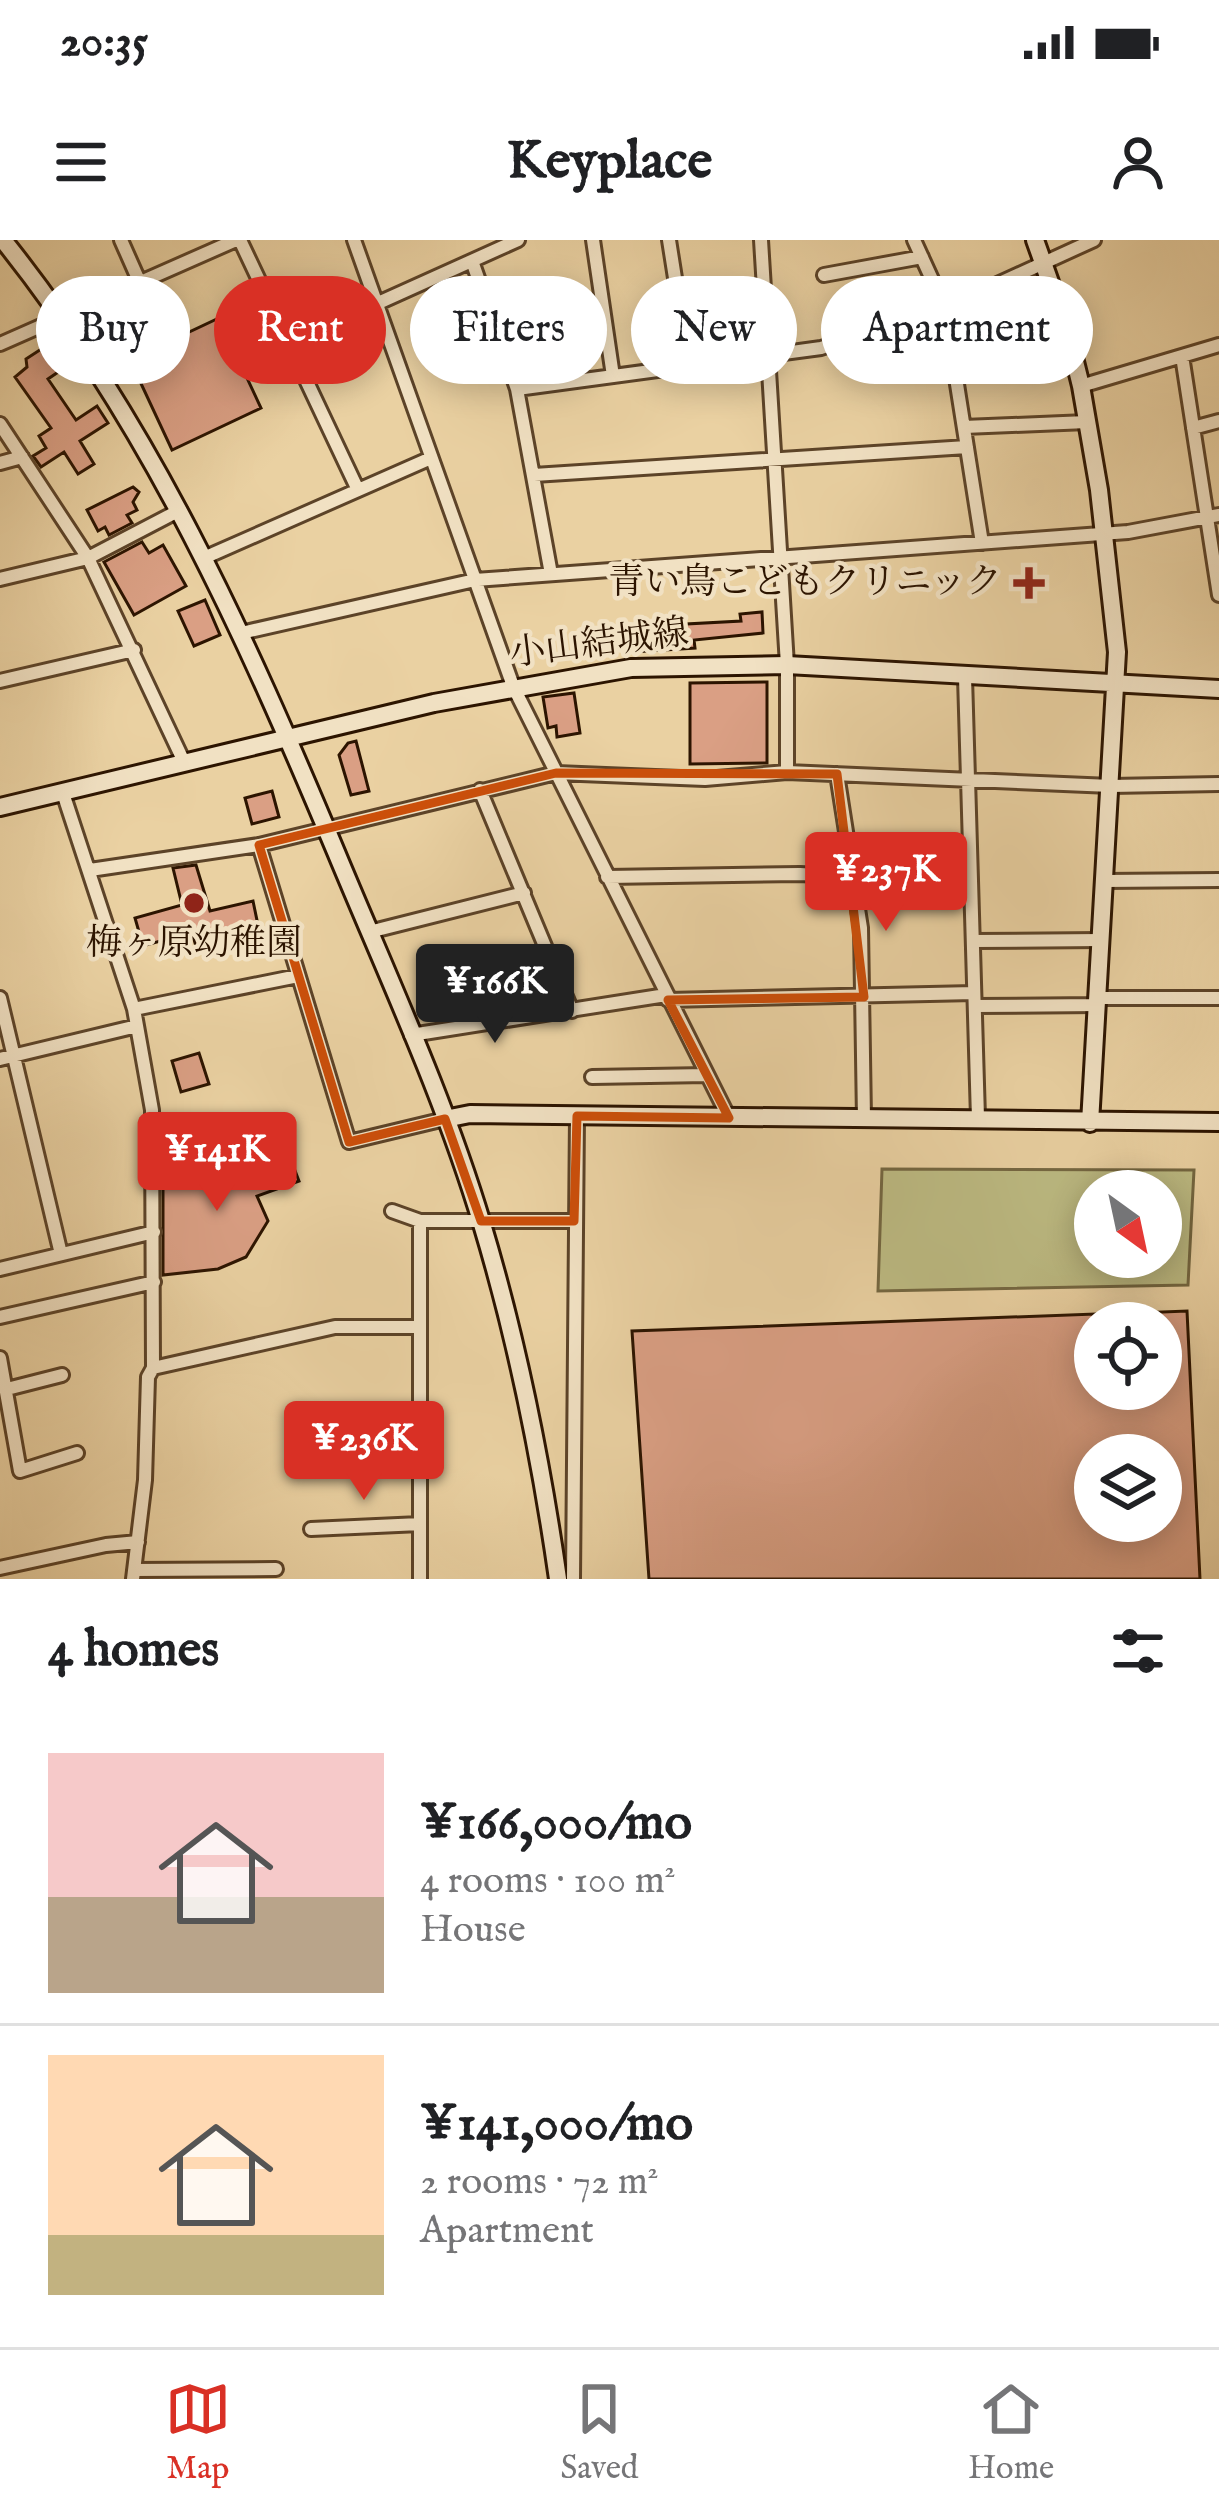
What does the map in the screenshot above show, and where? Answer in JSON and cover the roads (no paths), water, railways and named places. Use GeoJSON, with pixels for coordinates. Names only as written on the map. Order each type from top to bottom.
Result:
{"type":"FeatureCollection","features":[{"type":"Feature","properties":{"kind":"street"},"geometry":{"type":"LineString","coordinates":[[3,240],[36,285]]}},
{"type":"Feature","properties":{"kind":"street"},"geometry":{"type":"LineString","coordinates":[[121,240],[137,276]]}},
{"type":"Feature","properties":{"kind":"street"},"geometry":{"type":"LineString","coordinates":[[156,276],[238,240],[358,490]]}},
{"type":"Feature","properties":{"kind":"street"},"geometry":{"type":"LineString","coordinates":[[354,240],[366,276]]}},
{"type":"Feature","properties":{"kind":"street"},"geometry":{"type":"LineString","coordinates":[[386,300],[518,240]]}},
{"type":"Feature","properties":{"kind":"street"},"geometry":{"type":"LineString","coordinates":[[592,240],[613,376]]}},
{"type":"Feature","properties":{"kind":"street"},"geometry":{"type":"LineString","coordinates":[[669,240],[674,276]]}},
{"type":"Feature","properties":{"kind":"street"},"geometry":{"type":"LineString","coordinates":[[760,240],[762,276]]}},
{"type":"Feature","properties":{"kind":"street"},"geometry":{"type":"LineString","coordinates":[[914,240],[931,276]]}},
{"type":"Feature","properties":{"kind":"street"},"geometry":{"type":"LineString","coordinates":[[1035,240],[1081,386],[1117,652],[1090,1123]]}},
{"type":"Feature","properties":{"kind":"street"},"geometry":{"type":"LineString","coordinates":[[1015,276],[1094,240]]}},
{"type":"Feature","properties":{"kind":"street"},"geometry":{"type":"LineString","coordinates":[[824,275],[922,257]]}},
{"type":"Feature","properties":{"kind":"street"},"geometry":{"type":"LineString","coordinates":[[472,261],[517,389],[551,574]]}},
{"type":"Feature","properties":{"kind":"street"},"geometry":{"type":"LineString","coordinates":[[0,344],[36,328]]}},
{"type":"Feature","properties":{"kind":"street"},"geometry":{"type":"LineString","coordinates":[[386,332],[513,686],[729,1118]]}},
{"type":"Feature","properties":{"kind":"street"},"geometry":{"type":"LineString","coordinates":[[1081,386],[1219,345]]}},
{"type":"Feature","properties":{"kind":"street"},"geometry":{"type":"LineString","coordinates":[[1182,356],[1212,517],[1219,595]]}},
{"type":"Feature","properties":{"kind":"street"},"geometry":{"type":"LineString","coordinates":[[517,389],[631,374]]}},
{"type":"Feature","properties":{"kind":"street"},"geometry":{"type":"LineString","coordinates":[[102,384],[206,557],[288,737],[445,1119],[481,1221],[514,1343],[558,1579]]}},
{"type":"Feature","properties":{"kind":"street"},"geometry":{"type":"LineString","coordinates":[[769,384],[787,665],[788,772]]}},
{"type":"Feature","properties":{"kind":"street"},"geometry":{"type":"LineString","coordinates":[[957,384],[982,543]]}},
{"type":"Feature","properties":{"kind":"street"},"geometry":{"type":"LineString","coordinates":[[1193,428],[1219,421]]}},
{"type":"Feature","properties":{"kind":"street"},"geometry":{"type":"LineString","coordinates":[[964,427],[1087,422]]}},
{"type":"Feature","properties":{"kind":"street"},"geometry":{"type":"LineString","coordinates":[[0,424],[88,558],[184,762]]}},
{"type":"Feature","properties":{"kind":"street"},"geometry":{"type":"LineString","coordinates":[[534,476],[967,447]]}},
{"type":"Feature","properties":{"kind":"street"},"geometry":{"type":"LineString","coordinates":[[0,463],[22,458]]}},
{"type":"Feature","properties":{"kind":"street"},"geometry":{"type":"LineString","coordinates":[[206,557],[431,458]]}},
{"type":"Feature","properties":{"kind":"street"},"geometry":{"type":"LineString","coordinates":[[0,578],[88,558],[180,510]]}},
{"type":"Feature","properties":{"kind":"street"},"geometry":{"type":"LineString","coordinates":[[241,633],[475,580],[1128,532],[1212,517]]}},
{"type":"Feature","properties":{"kind":"street"},"geometry":{"type":"LineString","coordinates":[[0,681],[134,650]]}},
{"type":"Feature","properties":{"kind":"street","name":"小山結城線"},"geometry":{"type":"LineString","coordinates":[[0,807],[513,686],[632,668],[787,665],[1219,688]]}},
{"type":"Feature","properties":{"kind":"street"},"geometry":{"type":"LineString","coordinates":[[965,676],[978,1118]]}},
{"type":"Feature","properties":{"kind":"street"},"geometry":{"type":"LineString","coordinates":[[90,870],[259,845],[556,773],[705,779],[788,772],[1111,786],[1219,784]]}},
{"type":"Feature","properties":{"kind":"street"},"geometry":{"type":"LineString","coordinates":[[837,774],[861,928],[864,1119]]}},
{"type":"Feature","properties":{"kind":"street"},"geometry":{"type":"LineString","coordinates":[[480,790],[572,1011]]}},
{"type":"Feature","properties":{"kind":"street"},"geometry":{"type":"LineString","coordinates":[[63,793],[134,1009],[152,1110],[153,1368],[148,1377],[134,1574],[276,1569]]}},
{"type":"Feature","properties":{"kind":"street"},"geometry":{"type":"LineString","coordinates":[[259,845],[349,1142],[470,1114],[1219,1122]]}},
{"type":"Feature","properties":{"kind":"street"},"geometry":{"type":"LineString","coordinates":[[607,877],[852,877]]}},
{"type":"Feature","properties":{"kind":"street"},"geometry":{"type":"LineString","coordinates":[[1104,881],[1219,880]]}},
{"type":"Feature","properties":{"kind":"street"},"geometry":{"type":"LineString","coordinates":[[369,932],[524,893]]}},
{"type":"Feature","properties":{"kind":"street"},"geometry":{"type":"LineString","coordinates":[[973,941],[1101,940]]}},
{"type":"Feature","properties":{"kind":"street"},"geometry":{"type":"LineString","coordinates":[[134,1009],[298,976]]}},
{"type":"Feature","properties":{"kind":"street"},"geometry":{"type":"LineString","coordinates":[[411,1035],[667,997],[1098,1002],[1219,998]]}},
{"type":"Feature","properties":{"kind":"street"},"geometry":{"type":"LineString","coordinates":[[0,998],[7,1058],[61,1254]]}},
{"type":"Feature","properties":{"kind":"street"},"geometry":{"type":"LineString","coordinates":[[7,1058],[137,1026]]}},
{"type":"Feature","properties":{"kind":"street"},"geometry":{"type":"LineString","coordinates":[[592,1077],[706,1075]]}},
{"type":"Feature","properties":{"kind":"street"},"geometry":{"type":"LineString","coordinates":[[573,1579],[577,1116]]}},
{"type":"Feature","properties":{"kind":"street"},"geometry":{"type":"LineString","coordinates":[[392,1211],[421,1221],[574,1221]]}},
{"type":"Feature","properties":{"kind":"street"},"geometry":{"type":"LineString","coordinates":[[420,1579],[421,1221]]}},
{"type":"Feature","properties":{"kind":"street"},"geometry":{"type":"LineString","coordinates":[[0,1268],[154,1232]]}},
{"type":"Feature","properties":{"kind":"street"},"geometry":{"type":"LineString","coordinates":[[0,1318],[154,1282]]}},
{"type":"Feature","properties":{"kind":"street"},"geometry":{"type":"LineString","coordinates":[[153,1368],[335,1328],[420,1327]]}},
{"type":"Feature","properties":{"kind":"street"},"geometry":{"type":"LineString","coordinates":[[0,1358],[20,1472],[77,1453]]}},
{"type":"Feature","properties":{"kind":"street"},"geometry":{"type":"LineString","coordinates":[[7,1389],[62,1376]]}},
{"type":"Feature","properties":{"kind":"street"},"geometry":{"type":"LineString","coordinates":[[352,1420],[420,1415]]}},
{"type":"Feature","properties":{"kind":"street"},"geometry":{"type":"LineString","coordinates":[[346,1457],[420,1453]]}},
{"type":"Feature","properties":{"kind":"street"},"geometry":{"type":"LineString","coordinates":[[311,1529],[420,1524]]}},
{"type":"Feature","properties":{"kind":"street"},"geometry":{"type":"LineString","coordinates":[[0,1568],[106,1545],[138,1543]]}},
{"type":"Feature","properties":{"kind":"place","name":"青い鳥こどもクリニック"},"geometry":{"type":"Point","coordinates":[1029,583]}},
{"type":"Feature","properties":{"kind":"place","name":"梅ヶ原幼稚園"},"geometry":{"type":"Point","coordinates":[194,903]}}]}
